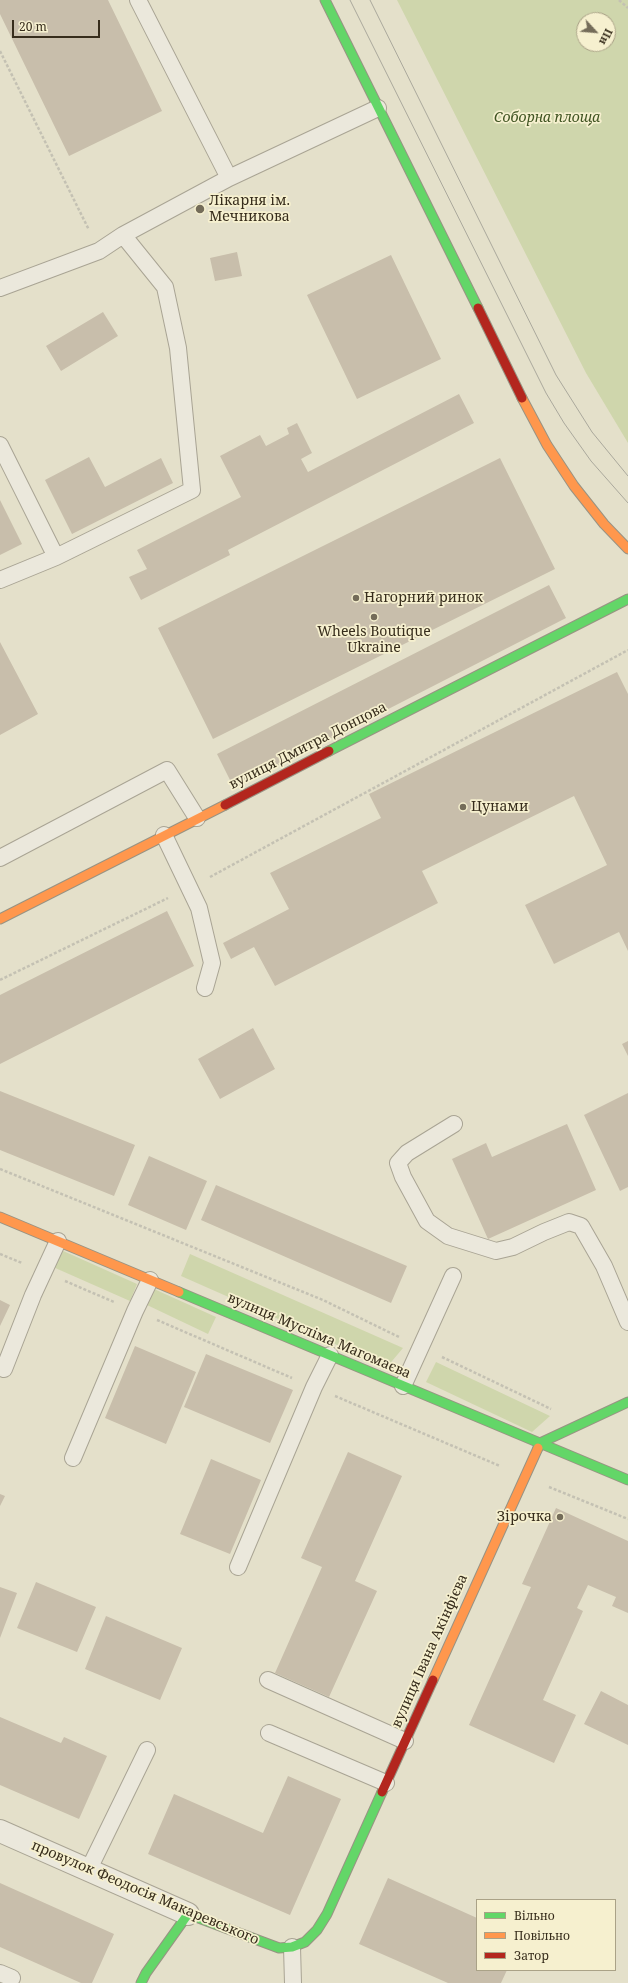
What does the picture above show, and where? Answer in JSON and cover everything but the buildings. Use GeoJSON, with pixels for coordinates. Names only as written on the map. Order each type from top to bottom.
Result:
{"type":"FeatureCollection","features":[{"type":"Feature","properties":{"kind":"street"},"geometry":{"type":"LineString","coordinates":[[325,0],[522,398],[547,445],[578,491],[604,524],[628,549]]}},
{"type":"Feature","properties":{"kind":"street","name":"вулиця Дмитра Донцова"},"geometry":{"type":"LineString","coordinates":[[0,918],[628,599]]}},
{"type":"Feature","properties":{"kind":"street","name":"вулиця Мусліма Магомаєва"},"geometry":{"type":"LineString","coordinates":[[0,1217],[628,1480]]}},
{"type":"Feature","properties":{"kind":"street"},"geometry":{"type":"LineString","coordinates":[[540,1443],[628,1402]]}},
{"type":"Feature","properties":{"kind":"street","name":"вулиця Івана Акінфієва"},"geometry":{"type":"LineString","coordinates":[[292,1947],[304,1942],[317,1930],[327,1914],[540,1443]]}},
{"type":"Feature","properties":{"kind":"street","name":"провулок Феодосія Макаревського"},"geometry":{"type":"LineString","coordinates":[[0,1831],[188,1914],[268,1945],[279,1948],[292,1947]]}},
{"type":"Feature","properties":{"kind":"street"},"geometry":{"type":"LineString","coordinates":[[141,1983],[146,1973],[188,1914]]}},
{"type":"Feature","properties":{"kind":"lane"},"geometry":{"type":"LineString","coordinates":[[138,0],[229,178]]}},
{"type":"Feature","properties":{"kind":"lane"},"geometry":{"type":"LineString","coordinates":[[0,288],[99,251],[123,235],[229,178],[378,108]]}},
{"type":"Feature","properties":{"kind":"lane"},"geometry":{"type":"LineString","coordinates":[[0,580],[56,557],[192,490],[178,348],[165,288],[123,235]]}},
{"type":"Feature","properties":{"kind":"lane"},"geometry":{"type":"LineString","coordinates":[[0,445],[56,557]]}},
{"type":"Feature","properties":{"kind":"lane"},"geometry":{"type":"LineString","coordinates":[[0,858],[167,770],[197,818]]}},
{"type":"Feature","properties":{"kind":"lane"},"geometry":{"type":"LineString","coordinates":[[164,835],[199,908],[212,964],[205,988]]}},
{"type":"Feature","properties":{"kind":"lane"},"geometry":{"type":"LineString","coordinates":[[454,1124],[407,1153],[398,1163],[402,1177],[427,1221],[448,1236],[496,1251],[513,1247],[569,1222],[581,1226],[604,1266],[628,1322]]}},
{"type":"Feature","properties":{"kind":"lane"},"geometry":{"type":"LineString","coordinates":[[4,1369],[43,1272],[58,1241]]}},
{"type":"Feature","properties":{"kind":"lane"},"geometry":{"type":"LineString","coordinates":[[403,1386],[453,1276]]}},
{"type":"Feature","properties":{"kind":"lane"},"geometry":{"type":"LineString","coordinates":[[73,1458],[135,1311],[150,1280]]}},
{"type":"Feature","properties":{"kind":"lane"},"geometry":{"type":"LineString","coordinates":[[238,1567],[314,1388],[330,1355]]}},
{"type":"Feature","properties":{"kind":"lane"},"geometry":{"type":"LineString","coordinates":[[268,1680],[405,1741]]}},
{"type":"Feature","properties":{"kind":"lane"},"geometry":{"type":"LineString","coordinates":[[269,1732],[386,1783]]}},
{"type":"Feature","properties":{"kind":"lane"},"geometry":{"type":"LineString","coordinates":[[88,1871],[147,1750]]}},
{"type":"Feature","properties":{"kind":"lane"},"geometry":{"type":"LineString","coordinates":[[292,1947],[293,1983]]}},
{"type":"Feature","properties":{"kind":"path"},"geometry":{"type":"LineString","coordinates":[[619,0],[628,8]]}},
{"type":"Feature","properties":{"kind":"path"},"geometry":{"type":"LineString","coordinates":[[0,51],[99,251]]}},
{"type":"Feature","properties":{"kind":"path"},"geometry":{"type":"LineString","coordinates":[[0,980],[190,888],[628,650]]}},
{"type":"Feature","properties":{"kind":"path"},"geometry":{"type":"LineString","coordinates":[[0,1169],[323,1300],[582,1423]]}},
{"type":"Feature","properties":{"kind":"path"},"geometry":{"type":"LineString","coordinates":[[0,1254],[628,1520]]}},
{"type":"Feature","properties":{"kind":"green space","name":"Соборна площа"},"geometry":{"type":"Polygon","coordinates":[[[397,0],[628,0],[628,443],[586,373],[397,0]]]}},
{"type":"Feature","properties":{"kind":"green space"},"geometry":{"type":"Polygon","coordinates":[[[61,1250],[137,1284],[130,1301],[53,1267],[61,1250]]]}},
{"type":"Feature","properties":{"kind":"green space"},"geometry":{"type":"Polygon","coordinates":[[[190,1254],[403,1348],[387,1367],[181,1276],[190,1254]]]}},
{"type":"Feature","properties":{"kind":"green space"},"geometry":{"type":"Polygon","coordinates":[[[154,1289],[216,1317],[208,1334],[147,1305],[154,1289]]]}},
{"type":"Feature","properties":{"kind":"green space"},"geometry":{"type":"Polygon","coordinates":[[[436,1362],[550,1416],[532,1432],[426,1382],[436,1362]]]}},
{"type":"Feature","properties":{"kind":"tram line"},"geometry":{"type":"LineString","coordinates":[[350,0],[546,393],[564,423],[591,461],[628,503]]}},
{"type":"Feature","properties":{"kind":"tram line"},"geometry":{"type":"LineString","coordinates":[[370,0],[556,375],[592,432],[628,476]]}},
{"type":"Feature","properties":{"kind":"traffic: fast"},"geometry":{"type":"LineString","coordinates":[[325,0],[478,308]]}},
{"type":"Feature","properties":{"kind":"traffic: fast"},"geometry":{"type":"LineString","coordinates":[[329,751],[628,599]]}},
{"type":"Feature","properties":{"kind":"traffic: fast"},"geometry":{"type":"LineString","coordinates":[[179,1292],[628,1480]]}},
{"type":"Feature","properties":{"kind":"traffic: fast"},"geometry":{"type":"LineString","coordinates":[[538,1448],[540,1443],[628,1402]]}},
{"type":"Feature","properties":{"kind":"traffic: fast"},"geometry":{"type":"LineString","coordinates":[[141,1983],[146,1973],[188,1914],[279,1948],[292,1947],[305,1942],[317,1930],[327,1914],[382,1792]]}},
{"type":"Feature","properties":{"kind":"traffic: slow"},"geometry":{"type":"LineString","coordinates":[[522,398],[547,445],[574,486],[604,524],[628,549]]}},
{"type":"Feature","properties":{"kind":"traffic: slow"},"geometry":{"type":"LineString","coordinates":[[0,919],[225,805]]}},
{"type":"Feature","properties":{"kind":"traffic: slow"},"geometry":{"type":"LineString","coordinates":[[0,1217],[179,1292]]}},
{"type":"Feature","properties":{"kind":"traffic: slow"},"geometry":{"type":"LineString","coordinates":[[433,1680],[538,1448]]}},
{"type":"Feature","properties":{"kind":"traffic: jam"},"geometry":{"type":"LineString","coordinates":[[478,308],[522,398]]}},
{"type":"Feature","properties":{"kind":"traffic: jam"},"geometry":{"type":"LineString","coordinates":[[225,805],[329,751]]}},
{"type":"Feature","properties":{"kind":"traffic: jam"},"geometry":{"type":"LineString","coordinates":[[382,1792],[433,1680]]}},
{"type":"Feature","properties":{"kind":"place","name":"Лікарня ім. Мечникова"},"geometry":{"type":"Point","coordinates":[200,209]}},
{"type":"Feature","properties":{"kind":"place","name":"Нагорний ринок"},"geometry":{"type":"Point","coordinates":[356,598]}},
{"type":"Feature","properties":{"kind":"place","name":"Wheels Boutique Ukraine"},"geometry":{"type":"Point","coordinates":[374,617]}},
{"type":"Feature","properties":{"kind":"place","name":"Цунами"},"geometry":{"type":"Point","coordinates":[463,807]}},
{"type":"Feature","properties":{"kind":"place","name":"Зірочка"},"geometry":{"type":"Point","coordinates":[560,1517]}}]}
